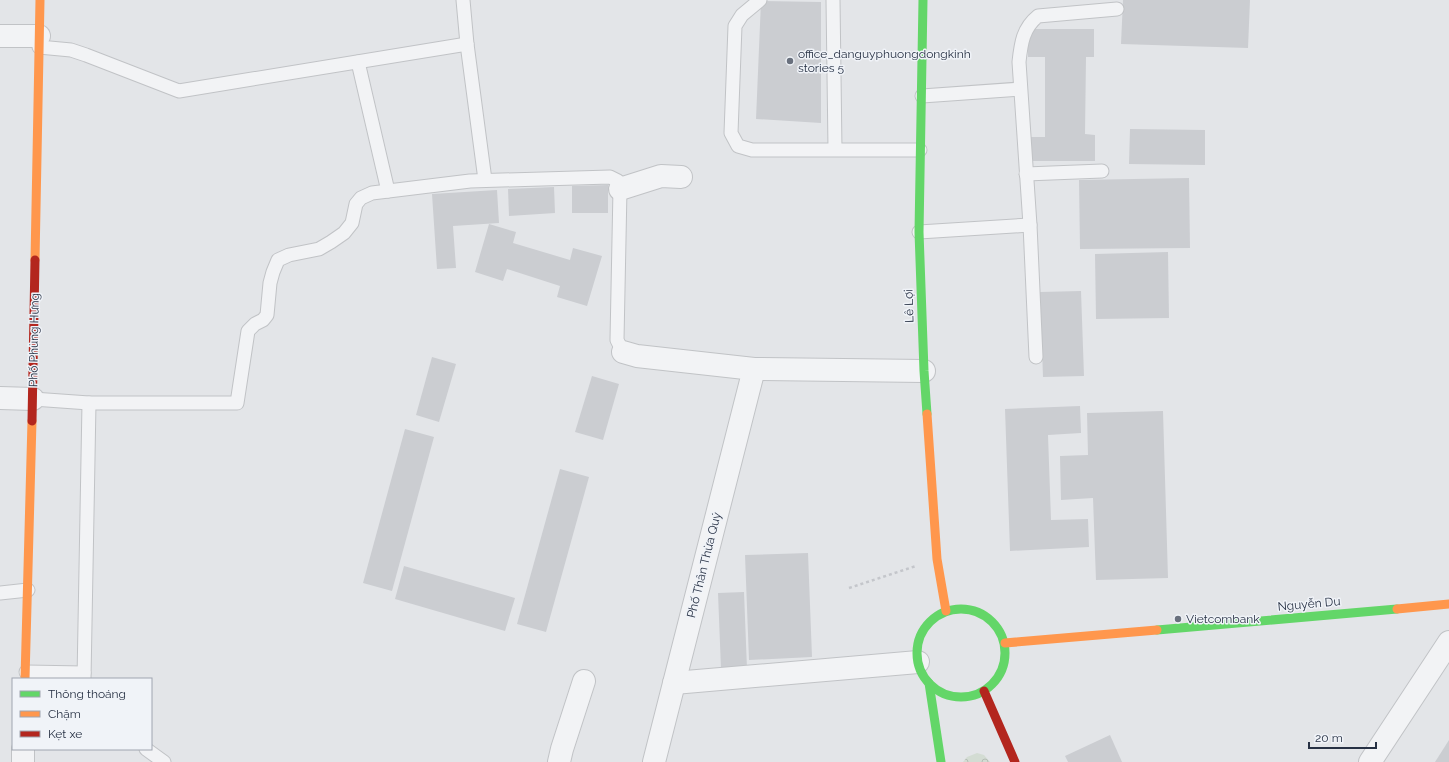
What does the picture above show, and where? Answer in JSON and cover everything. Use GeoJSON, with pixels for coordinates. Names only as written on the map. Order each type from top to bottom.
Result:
{"type":"FeatureCollection","features":[{"type":"Feature","properties":{"kind":"main road","name":"Phố Phùng Hưng"},"geometry":{"type":"LineString","coordinates":[[26,675],[33,399],[40,0]]}},
{"type":"Feature","properties":{"kind":"main road","name":"Lê Lợi"},"geometry":{"type":"LineString","coordinates":[[923,0],[919,232],[924,370],[937,559],[946,611]]}},
{"type":"Feature","properties":{"kind":"main road","name":"Nguyễn Du"},"geometry":{"type":"LineString","coordinates":[[1005,643],[1449,604]]}},
{"type":"Feature","properties":{"kind":"main road"},"geometry":{"type":"LineString","coordinates":[[961,608],[976,611],[989,618],[999,629],[1005,643],[1004,662],[997,678],[984,691],[970,696],[955,696],[941,692],[929,683],[922,673],[918,662],[917,646],[922,631],[932,619],[946,611],[961,608]]}},
{"type":"Feature","properties":{"kind":"main road"},"geometry":{"type":"LineString","coordinates":[[929,683],[940,762]]}},
{"type":"Feature","properties":{"kind":"main road"},"geometry":{"type":"LineString","coordinates":[[984,691],[1015,762]]}},
{"type":"Feature","properties":{"kind":"street"},"geometry":{"type":"LineString","coordinates":[[0,36],[39,42]]}},
{"type":"Feature","properties":{"kind":"street"},"geometry":{"type":"LineString","coordinates":[[620,189],[661,176],[681,177]]}},
{"type":"Feature","properties":{"kind":"street"},"geometry":{"type":"LineString","coordinates":[[623,352],[637,356],[754,369],[924,370]]}},
{"type":"Feature","properties":{"kind":"street","name":"Phố Thân Thừa Quý"},"geometry":{"type":"LineString","coordinates":[[654,762],[754,369]]}},
{"type":"Feature","properties":{"kind":"street"},"geometry":{"type":"LineString","coordinates":[[0,398],[33,399]]}},
{"type":"Feature","properties":{"kind":"street"},"geometry":{"type":"LineString","coordinates":[[1370,762],[1449,642]]}},
{"type":"Feature","properties":{"kind":"street"},"geometry":{"type":"LineString","coordinates":[[674,683],[918,662]]}},
{"type":"Feature","properties":{"kind":"street"},"geometry":{"type":"LineString","coordinates":[[559,762],[584,681]]}},
{"type":"Feature","properties":{"kind":"street"},"geometry":{"type":"LineString","coordinates":[[23,750],[23,762]]}},
{"type":"Feature","properties":{"kind":"lane"},"geometry":{"type":"LineString","coordinates":[[463,0],[467,44],[485,180]]}},
{"type":"Feature","properties":{"kind":"lane"},"geometry":{"type":"LineString","coordinates":[[760,0],[742,15],[735,26],[731,133],[738,146],[752,150],[920,150]]}},
{"type":"Feature","properties":{"kind":"lane"},"geometry":{"type":"LineString","coordinates":[[833,0],[835,149]]}},
{"type":"Feature","properties":{"kind":"lane"},"geometry":{"type":"LineString","coordinates":[[1036,357],[1030,225],[1020,89],[1019,62],[1021,42],[1030,23],[1038,16],[1117,9]]}},
{"type":"Feature","properties":{"kind":"lane"},"geometry":{"type":"LineString","coordinates":[[39,42],[86,55],[179,91],[467,44]]}},
{"type":"Feature","properties":{"kind":"lane"},"geometry":{"type":"LineString","coordinates":[[358,62],[388,191]]}},
{"type":"Feature","properties":{"kind":"lane"},"geometry":{"type":"LineString","coordinates":[[922,96],[1020,89]]}},
{"type":"Feature","properties":{"kind":"lane"},"geometry":{"type":"LineString","coordinates":[[1026,174],[1102,171]]}},
{"type":"Feature","properties":{"kind":"lane"},"geometry":{"type":"LineString","coordinates":[[33,399],[89,403],[237,403],[248,332],[255,324],[263,320],[266,315],[270,283],[278,260],[289,255],[319,249],[344,233],[352,223],[356,204],[361,198],[372,193],[485,180],[610,177],[618,181],[620,189],[617,340],[623,352]]}},
{"type":"Feature","properties":{"kind":"lane"},"geometry":{"type":"LineString","coordinates":[[919,232],[1030,225]]}},
{"type":"Feature","properties":{"kind":"lane"},"geometry":{"type":"LineString","coordinates":[[26,675],[84,676],[89,403]]}},
{"type":"Feature","properties":{"kind":"lane"},"geometry":{"type":"LineString","coordinates":[[0,593],[28,590]]}},
{"type":"Feature","properties":{"kind":"lane"},"geometry":{"type":"LineString","coordinates":[[147,750],[164,762]]}},
{"type":"Feature","properties":{"kind":"path"},"geometry":{"type":"LineString","coordinates":[[848,588],[937,559]]}},
{"type":"Feature","properties":{"kind":"green space"},"geometry":{"type":"Polygon","coordinates":[[[977,753],[984,755],[990,762],[963,762],[967,757],[977,753]]]}},
{"type":"Feature","properties":{"kind":"building"},"geometry":{"type":"Polygon","coordinates":[[[1123,0],[1250,0],[1248,48],[1121,44],[1123,0]]]}},
{"type":"Feature","properties":{"kind":"building","name":"office_danguyphuongdongkinh stories 5"},"geometry":{"type":"Polygon","coordinates":[[[761,1],[821,2],[821,123],[756,119],[761,1]]]}},
{"type":"Feature","properties":{"kind":"building"},"geometry":{"type":"Polygon","coordinates":[[[1028,29],[1094,29],[1094,57],[1086,57],[1085,134],[1095,135],[1095,161],[1027,161],[1028,137],[1045,137],[1045,57],[1028,57],[1028,29]]]}},
{"type":"Feature","properties":{"kind":"building"},"geometry":{"type":"Polygon","coordinates":[[[1130,129],[1205,130],[1205,165],[1129,164],[1130,129]]]}},
{"type":"Feature","properties":{"kind":"building"},"geometry":{"type":"Polygon","coordinates":[[[1189,178],[1190,248],[1080,249],[1079,180],[1189,178]]]}},
{"type":"Feature","properties":{"kind":"building"},"geometry":{"type":"Polygon","coordinates":[[[608,185],[608,213],[572,213],[572,186],[608,185]]]}},
{"type":"Feature","properties":{"kind":"building"},"geometry":{"type":"Polygon","coordinates":[[[554,187],[555,213],[509,216],[508,189],[554,187]]]}},
{"type":"Feature","properties":{"kind":"building"},"geometry":{"type":"Polygon","coordinates":[[[497,190],[499,223],[453,226],[456,268],[437,269],[432,194],[497,190]]]}},
{"type":"Feature","properties":{"kind":"building"},"geometry":{"type":"Polygon","coordinates":[[[489,224],[516,232],[513,243],[570,260],[573,248],[602,256],[587,306],[557,297],[560,286],[507,269],[503,281],[475,272],[489,224]]]}},
{"type":"Feature","properties":{"kind":"building"},"geometry":{"type":"Polygon","coordinates":[[[1168,252],[1169,318],[1096,319],[1095,254],[1168,252]]]}},
{"type":"Feature","properties":{"kind":"building"},"geometry":{"type":"Polygon","coordinates":[[[1081,291],[1084,376],[1043,377],[1040,292],[1081,291]]]}},
{"type":"Feature","properties":{"kind":"building"},"geometry":{"type":"Polygon","coordinates":[[[432,357],[456,364],[439,422],[416,415],[432,357]]]}},
{"type":"Feature","properties":{"kind":"building"},"geometry":{"type":"Polygon","coordinates":[[[592,376],[619,384],[603,440],[575,432],[592,376]]]}},
{"type":"Feature","properties":{"kind":"building"},"geometry":{"type":"Polygon","coordinates":[[[1080,406],[1081,433],[1048,435],[1051,520],[1088,519],[1089,547],[1010,551],[1005,409],[1080,406]]]}},
{"type":"Feature","properties":{"kind":"building"},"geometry":{"type":"Polygon","coordinates":[[[1163,411],[1168,578],[1096,580],[1093,498],[1061,500],[1060,456],[1088,455],[1087,413],[1163,411]]]}},
{"type":"Feature","properties":{"kind":"building"},"geometry":{"type":"Polygon","coordinates":[[[405,429],[434,437],[392,591],[363,583],[405,429]]]}},
{"type":"Feature","properties":{"kind":"building"},"geometry":{"type":"Polygon","coordinates":[[[560,469],[589,477],[546,632],[517,624],[560,469]]]}},
{"type":"Feature","properties":{"kind":"building"},"geometry":{"type":"Polygon","coordinates":[[[808,553],[812,657],[749,660],[745,555],[808,553]]]}},
{"type":"Feature","properties":{"kind":"building"},"geometry":{"type":"Polygon","coordinates":[[[404,566],[515,598],[505,631],[395,599],[404,566]]]}},
{"type":"Feature","properties":{"kind":"building"},"geometry":{"type":"Polygon","coordinates":[[[744,592],[747,669],[721,669],[718,593],[744,592]]]}},
{"type":"Feature","properties":{"kind":"building"},"geometry":{"type":"Polygon","coordinates":[[[1110,735],[1122,762],[1068,762],[1065,756],[1110,735]]]}},
{"type":"Feature","properties":{"kind":"building"},"geometry":{"type":"Polygon","coordinates":[[[1449,740],[1449,762],[1435,762],[1449,740]]]}},
{"type":"Feature","properties":{"kind":"traffic: fast"},"geometry":{"type":"LineString","coordinates":[[923,0],[919,232],[927,414]]}},
{"type":"Feature","properties":{"kind":"traffic: fast"},"geometry":{"type":"LineString","coordinates":[[961,609],[978,612],[992,622],[1002,636],[1005,653],[1002,670],[992,684],[978,694],[961,697],[944,694],[930,684],[920,670],[917,653],[920,636],[930,622],[944,612],[961,609]]}},
{"type":"Feature","properties":{"kind":"traffic: fast"},"geometry":{"type":"LineString","coordinates":[[1157,630],[1397,609]]}},
{"type":"Feature","properties":{"kind":"traffic: fast"},"geometry":{"type":"LineString","coordinates":[[929,683],[941,762]]}},
{"type":"Feature","properties":{"kind":"traffic: slow"},"geometry":{"type":"LineString","coordinates":[[35,260],[40,0]]}},
{"type":"Feature","properties":{"kind":"traffic: slow"},"geometry":{"type":"LineString","coordinates":[[927,414],[937,559],[946,611]]}},
{"type":"Feature","properties":{"kind":"traffic: slow"},"geometry":{"type":"LineString","coordinates":[[25,678],[32,421]]}},
{"type":"Feature","properties":{"kind":"traffic: slow"},"geometry":{"type":"LineString","coordinates":[[1397,609],[1449,604]]}},
{"type":"Feature","properties":{"kind":"traffic: slow"},"geometry":{"type":"LineString","coordinates":[[1005,643],[1157,630]]}},
{"type":"Feature","properties":{"kind":"traffic: jam"},"geometry":{"type":"LineString","coordinates":[[32,421],[35,260]]}},
{"type":"Feature","properties":{"kind":"traffic: jam"},"geometry":{"type":"LineString","coordinates":[[984,691],[1015,762]]}},
{"type":"Feature","properties":{"kind":"place","name":"office_danguyphuongdongkinh stories 5"},"geometry":{"type":"Point","coordinates":[790,61]}},
{"type":"Feature","properties":{"kind":"place","name":"Vietcombank"},"geometry":{"type":"Point","coordinates":[1178,619]}}]}
